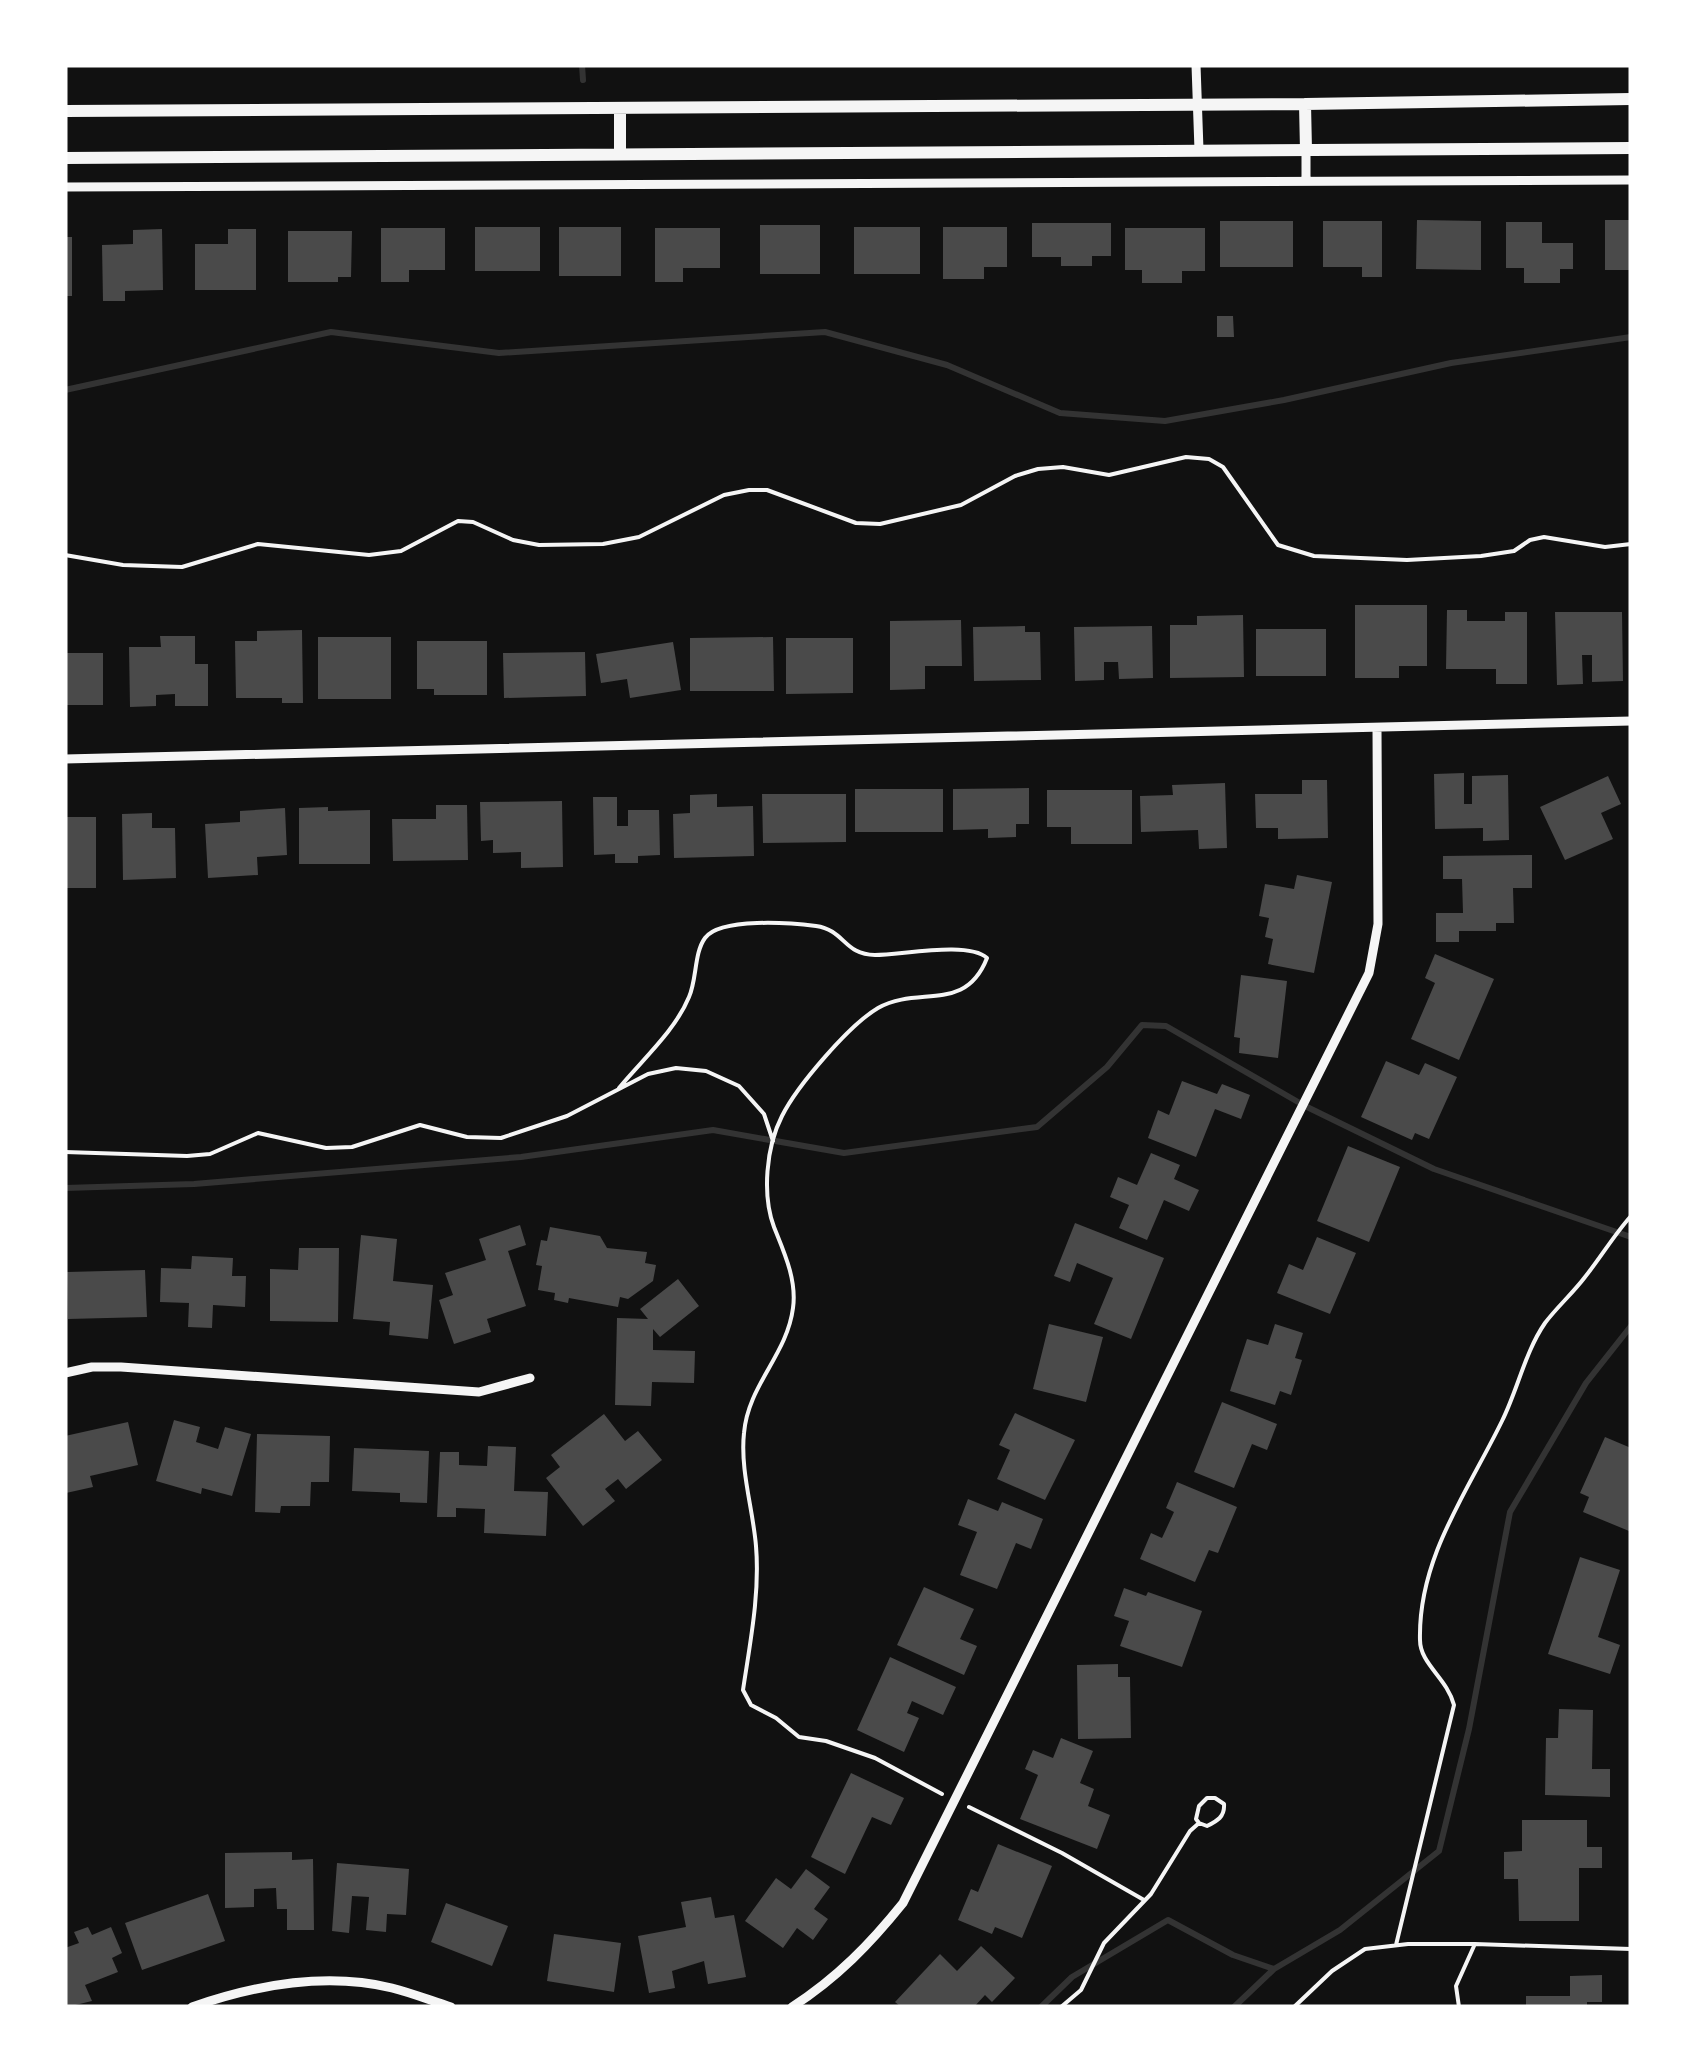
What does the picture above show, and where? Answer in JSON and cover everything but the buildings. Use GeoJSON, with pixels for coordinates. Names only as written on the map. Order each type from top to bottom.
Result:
{"type":"FeatureCollection","features":[{"type":"Feature","properties":{"kind":"main road"},"geometry":{"type":"LineString","coordinates":[[65,111],[1305,104],[1631,98]]}},
{"type":"Feature","properties":{"kind":"main road"},"geometry":{"type":"LineString","coordinates":[[1305,104],[1306,150]]}},
{"type":"Feature","properties":{"kind":"main road"},"geometry":{"type":"LineString","coordinates":[[620,108],[620,154]]}},
{"type":"Feature","properties":{"kind":"main road"},"geometry":{"type":"LineString","coordinates":[[65,158],[1631,148]]}},
{"type":"Feature","properties":{"kind":"street"},"geometry":{"type":"LineString","coordinates":[[1196,65],[1198,150]]}},
{"type":"Feature","properties":{"kind":"street"},"geometry":{"type":"LineString","coordinates":[[1306,150],[1306,182]]}},
{"type":"Feature","properties":{"kind":"street"},"geometry":{"type":"LineString","coordinates":[[65,187],[1631,180]]}},
{"type":"Feature","properties":{"kind":"street"},"geometry":{"type":"LineString","coordinates":[[65,759],[1631,721]]}},
{"type":"Feature","properties":{"kind":"street"},"geometry":{"type":"LineString","coordinates":[[792,2007],[828,1984],[869,1946],[903,1904],[1369,973],[1378,924],[1377,729]]}},
{"type":"Feature","properties":{"kind":"street"},"geometry":{"type":"LineString","coordinates":[[65,1373],[92,1367],[122,1367],[479,1392],[530,1378]]}},
{"type":"Feature","properties":{"kind":"street"},"geometry":{"type":"LineString","coordinates":[[192,2007],[238,1991],[288,1983],[339,1981],[390,1987],[451,2007]]}},
{"type":"Feature","properties":{"kind":"path"},"geometry":{"type":"LineString","coordinates":[[65,555],[122,565],[182,567],[258,544],[369,555],[401,551],[458,520],[539,545],[603,544],[639,537],[724,494],[767,490],[856,522],[880,524],[961,506],[1015,476],[1038,470],[1063,468],[1108,475],[1186,457],[1209,458],[1224,467],[1278,545],[1314,556],[1406,560],[1481,556],[1514,551],[1530,540],[1544,537],[1605,547],[1631,544]]}},
{"type":"Feature","properties":{"kind":"path"},"geometry":{"type":"LineString","coordinates":[[619,1088],[675,1021],[689,998],[704,938],[718,928],[740,924],[814,926],[832,929],[854,953],[954,950],[980,952],[987,958],[980,976],[960,992],[934,998],[904,998],[876,1009],[806,1081],[782,1115],[773,1140],[767,1202],[791,1276],[794,1307],[775,1362],[760,1378],[747,1408],[743,1437],[758,1576],[743,1690],[751,1705],[799,1736],[875,1758],[1062,1853],[1144,1900]]}},
{"type":"Feature","properties":{"kind":"path"},"geometry":{"type":"LineString","coordinates":[[65,1152],[210,1154],[258,1133],[326,1148],[352,1148],[420,1126],[466,1137],[501,1138],[568,1116],[648,1074],[676,1068],[706,1071],[739,1086],[764,1114],[773,1140]]}},
{"type":"Feature","properties":{"kind":"path"},"geometry":{"type":"LineString","coordinates":[[1396,1945],[1454,1706],[1450,1688],[1425,1660],[1420,1645],[1424,1601],[1436,1552],[1462,1494],[1504,1419],[1546,1322],[1631,1216]]}},
{"type":"Feature","properties":{"kind":"path"},"geometry":{"type":"LineString","coordinates":[[1207,1798],[1224,1804],[1218,1820],[1206,1826],[1199,1823],[1199,1806],[1207,1798]]}},
{"type":"Feature","properties":{"kind":"path"},"geometry":{"type":"LineString","coordinates":[[1061,2007],[1081,1990],[1104,1944],[1161,1879],[1183,1840],[1199,1823]]}},
{"type":"Feature","properties":{"kind":"path"},"geometry":{"type":"LineString","coordinates":[[1459,2007],[1456,1986],[1475,1944]]}},
{"type":"Feature","properties":{"kind":"path"},"geometry":{"type":"LineString","coordinates":[[1294,2007],[1332,1971],[1365,1948],[1475,1944],[1631,1949]]}},
{"type":"Feature","properties":{"kind":"waterway"},"geometry":{"type":"LineString","coordinates":[[582,65],[583,80]]}},
{"type":"Feature","properties":{"kind":"waterway"},"geometry":{"type":"LineString","coordinates":[[65,390],[331,332],[499,353],[825,332],[947,365],[1060,413],[1165,421],[1284,400],[1451,363],[1631,337]]}},
{"type":"Feature","properties":{"kind":"waterway"},"geometry":{"type":"LineString","coordinates":[[65,1188],[194,1184],[521,1157],[713,1130],[844,1153],[1037,1127],[1107,1067],[1142,1025],[1166,1026],[1305,1106],[1434,1169],[1631,1237]]}},
{"type":"Feature","properties":{"kind":"waterway"},"geometry":{"type":"LineString","coordinates":[[1234,2007],[1274,1969],[1340,1930],[1439,1851],[1469,1729],[1510,1512],[1586,1383],[1631,1326]]}},
{"type":"Feature","properties":{"kind":"waterway"},"geometry":{"type":"LineString","coordinates":[[1041,2007],[1072,1977],[1168,1920],[1233,1955],[1274,1969]]}}]}
